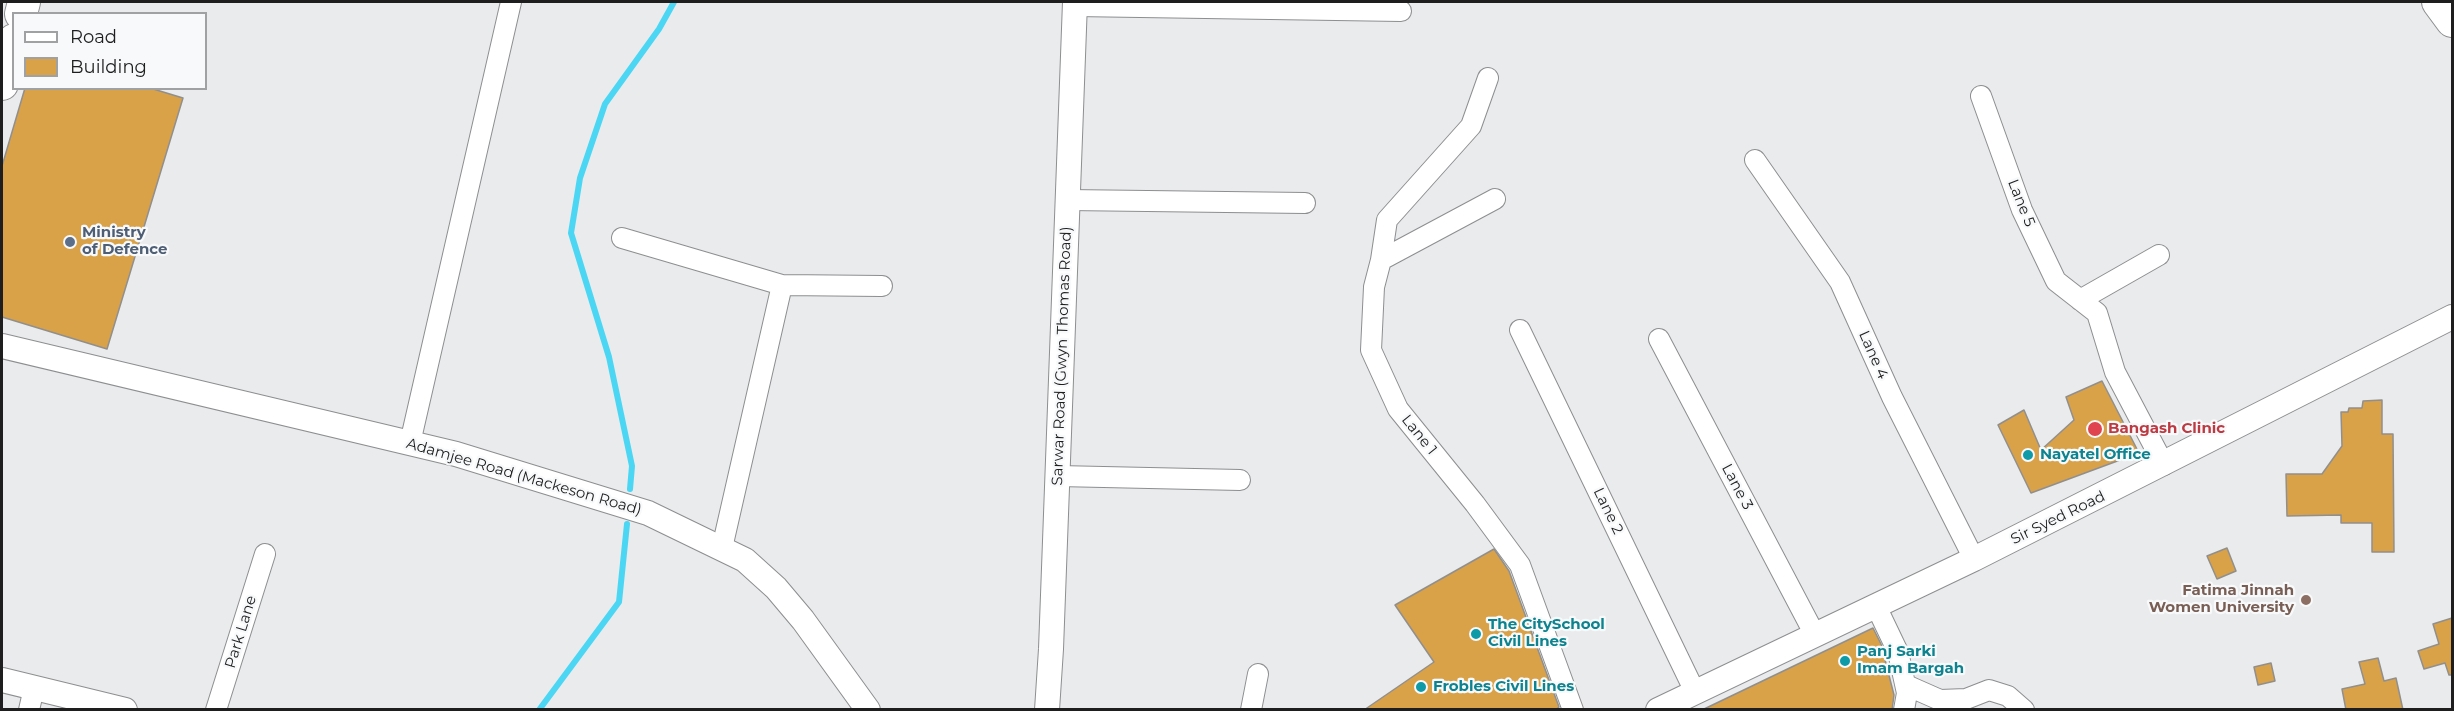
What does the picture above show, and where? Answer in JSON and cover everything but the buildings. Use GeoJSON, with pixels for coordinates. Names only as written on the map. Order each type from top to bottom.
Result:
{"type":"FeatureCollection","features":[{"type":"Feature","properties":{"kind":"main road"},"geometry":{"type":"LineString","coordinates":[[2438,2],[2452,21]]}},
{"type":"Feature","properties":{"kind":"main road"},"geometry":{"type":"LineString","coordinates":[[2,84],[12,47]]}},
{"type":"Feature","properties":{"kind":"street"},"geometry":{"type":"LineString","coordinates":[[410,443],[511,2]]}},
{"type":"Feature","properties":{"kind":"street"},"geometry":{"type":"LineString","coordinates":[[1075,4],[1401,11]]}},
{"type":"Feature","properties":{"kind":"street","name":"Sarwar Road (Gwyn Thomas Road)"},"geometry":{"type":"LineString","coordinates":[[1047,710],[1075,4]]}},
{"type":"Feature","properties":{"kind":"street","name":"Lane 1"},"geometry":{"type":"LineString","coordinates":[[1488,78],[1471,126],[1387,220],[1374,287],[1371,350],[1398,410],[1475,504],[1520,566],[1573,710]]}},
{"type":"Feature","properties":{"kind":"street","name":"Lane 5"},"geometry":{"type":"LineString","coordinates":[[1981,96],[2022,210],[2046,261],[2056,281],[2097,313],[2115,372],[2164,465]]}},
{"type":"Feature","properties":{"kind":"street","name":"Lane 4"},"geometry":{"type":"LineString","coordinates":[[1755,160],[1840,282],[1892,397],[1974,559]]}},
{"type":"Feature","properties":{"kind":"street"},"geometry":{"type":"LineString","coordinates":[[1381,260],[1496,199]]}},
{"type":"Feature","properties":{"kind":"street"},"geometry":{"type":"LineString","coordinates":[[1068,200],[1305,203]]}},
{"type":"Feature","properties":{"kind":"street"},"geometry":{"type":"LineString","coordinates":[[622,238],[782,285],[882,286]]}},
{"type":"Feature","properties":{"kind":"street"},"geometry":{"type":"LineString","coordinates":[[2080,300],[2159,255]]}},
{"type":"Feature","properties":{"kind":"street"},"geometry":{"type":"LineString","coordinates":[[722,548],[782,285]]}},
{"type":"Feature","properties":{"kind":"street","name":"Sir Syed Road"},"geometry":{"type":"LineString","coordinates":[[1658,710],[1974,559],[2164,465],[2452,317]]}},
{"type":"Feature","properties":{"kind":"street","name":"Lane 2"},"geometry":{"type":"LineString","coordinates":[[1520,330],[1695,692]]}},
{"type":"Feature","properties":{"kind":"street","name":"Lane 3"},"geometry":{"type":"LineString","coordinates":[[1659,339],[1815,635]]}},
{"type":"Feature","properties":{"kind":"street","name":"Adamjee Road (Mackeson Road)"},"geometry":{"type":"LineString","coordinates":[[2,346],[456,454],[648,513],[745,560],[776,588],[803,620],[868,710]]}},
{"type":"Feature","properties":{"kind":"street"},"geometry":{"type":"LineString","coordinates":[[1058,476],[1240,480]]}},
{"type":"Feature","properties":{"kind":"street","name":"Park Lane"},"geometry":{"type":"LineString","coordinates":[[216,710],[265,554]]}},
{"type":"Feature","properties":{"kind":"street"},"geometry":{"type":"LineString","coordinates":[[1876,606],[1898,652],[1907,693],[1904,710]]}},
{"type":"Feature","properties":{"kind":"street"},"geometry":{"type":"LineString","coordinates":[[1251,710],[1258,674]]}},
{"type":"Feature","properties":{"kind":"street"},"geometry":{"type":"LineString","coordinates":[[2,680],[32,699],[124,710]]}},
{"type":"Feature","properties":{"kind":"street"},"geometry":{"type":"LineString","coordinates":[[1906,685],[1917,692],[1940,700],[1966,699],[1989,690],[2008,696],[2024,710]]}},
{"type":"Feature","properties":{"kind":"waterway"},"geometry":{"type":"LineString","coordinates":[[630,489],[632,466],[609,357],[571,233],[580,178],[605,104],[659,29],[674,2]]}},
{"type":"Feature","properties":{"kind":"waterway"},"geometry":{"type":"LineString","coordinates":[[539,710],[619,602],[627,524]]}},
{"type":"Feature","properties":{"kind":"place","name":"Ministry of Defence"},"geometry":{"type":"Point","coordinates":[70,242]}},
{"type":"Feature","properties":{"kind":"place","name":"Bangash Clinic"},"geometry":{"type":"Point","coordinates":[2095,429]}},
{"type":"Feature","properties":{"kind":"place","name":"Nayatel Office"},"geometry":{"type":"Point","coordinates":[2028,455]}},
{"type":"Feature","properties":{"kind":"place","name":"Fatima Jinnah Women University"},"geometry":{"type":"Point","coordinates":[2306,600]}},
{"type":"Feature","properties":{"kind":"place","name":"The CitySchool Civil Lines"},"geometry":{"type":"Point","coordinates":[1476,634]}},
{"type":"Feature","properties":{"kind":"place","name":"Panj Sarki Imam Bargah"},"geometry":{"type":"Point","coordinates":[1845,661]}},
{"type":"Feature","properties":{"kind":"place","name":"Frobles Civil Lines"},"geometry":{"type":"Point","coordinates":[1421,687]}}]}
